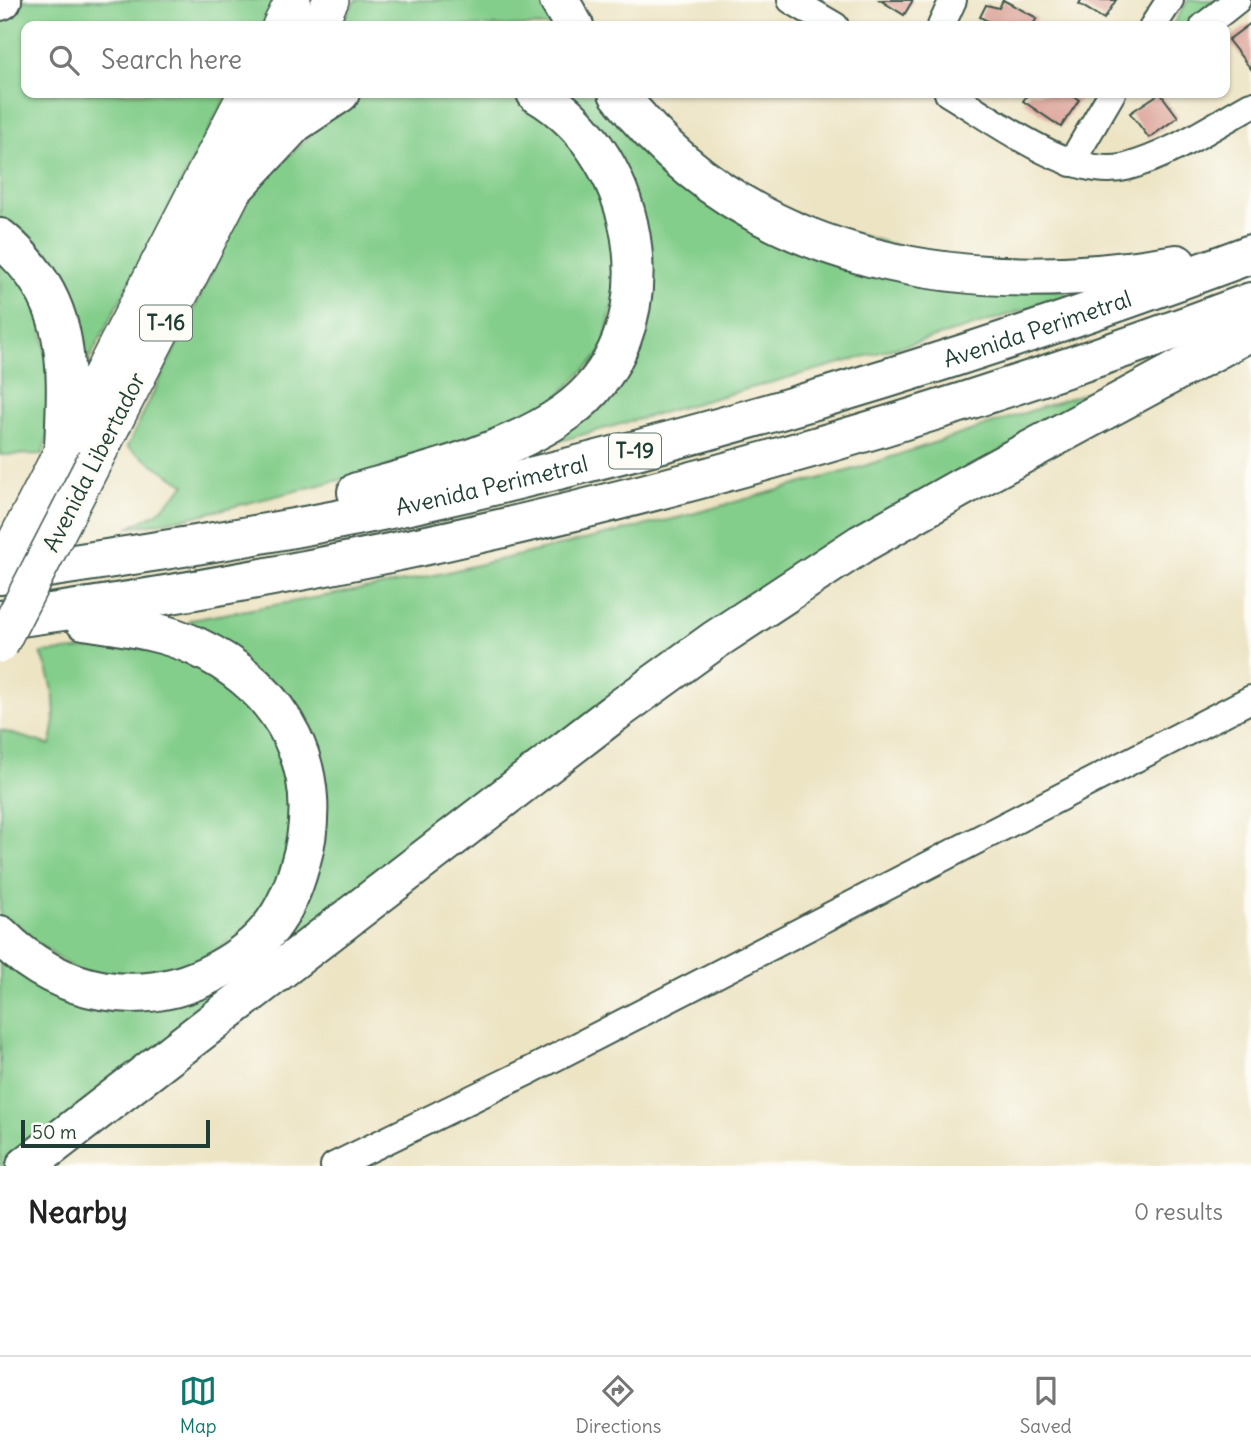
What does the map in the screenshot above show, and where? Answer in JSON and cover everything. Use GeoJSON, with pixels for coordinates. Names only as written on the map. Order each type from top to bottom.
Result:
{"type":"FeatureCollection","features":[{"type":"Feature","properties":{"kind":"highway"},"geometry":{"type":"LineString","coordinates":[[559,0],[571,21]]}},
{"type":"Feature","properties":{"kind":"highway"},"geometry":{"type":"LineString","coordinates":[[236,186],[295,123],[332,98]]}},
{"type":"Feature","properties":{"kind":"highway"},"geometry":{"type":"LineString","coordinates":[[126,558],[425,472],[506,443],[565,413],[603,377],[614,356],[628,308],[633,278],[632,233],[619,188],[595,146],[565,114],[543,98]]}},
{"type":"Feature","properties":{"kind":"highway"},"geometry":{"type":"LineString","coordinates":[[623,98],[667,147],[709,183],[757,213],[798,234],[903,265],[991,278],[1052,278],[1126,272],[1251,248]]}},
{"type":"Feature","properties":{"kind":"highway"},"geometry":{"type":"LineString","coordinates":[[0,238],[33,271],[58,314],[65,355],[72,455]]}},
{"type":"Feature","properties":{"kind":"highway","name":"Avenida Perimetral"},"geometry":{"type":"LineString","coordinates":[[0,573],[126,558],[423,502],[646,448],[976,353],[1251,254]]}},
{"type":"Feature","properties":{"kind":"highway","name":"Avenida Perimetral"},"geometry":{"type":"LineString","coordinates":[[0,620],[281,577],[433,546],[631,499],[819,447],[990,395],[1251,302]]}},
{"type":"Feature","properties":{"kind":"highway"},"geometry":{"type":"LineString","coordinates":[[26,1166],[614,713],[715,640],[872,538],[1251,331]]}},
{"type":"Feature","properties":{"kind":"highway"},"geometry":{"type":"LineString","coordinates":[[0,935],[34,963],[80,987],[128,995],[181,986],[233,961],[271,927],[295,881],[307,830],[308,792],[298,748],[275,707],[243,674],[195,646],[163,635],[44,614]]}},
{"type":"Feature","properties":{"kind":"main road"},"geometry":{"type":"LineString","coordinates":[[282,21],[293,0]]}},
{"type":"Feature","properties":{"kind":"main road"},"geometry":{"type":"LineString","coordinates":[[320,21],[331,0]]}},
{"type":"Feature","properties":{"kind":"main road","name":"Avenida Libertador"},"geometry":{"type":"LineString","coordinates":[[0,645],[72,455],[244,98]]}},
{"type":"Feature","properties":{"kind":"main road","name":"Avenida Libertador"},"geometry":{"type":"LineString","coordinates":[[0,573],[236,186],[281,98]]}},
{"type":"Feature","properties":{"kind":"street"},"geometry":{"type":"LineString","coordinates":[[791,0],[827,21]]}},
{"type":"Feature","properties":{"kind":"street"},"geometry":{"type":"LineString","coordinates":[[943,21],[953,0]]}},
{"type":"Feature","properties":{"kind":"street"},"geometry":{"type":"LineString","coordinates":[[1156,21],[1170,0]]}},
{"type":"Feature","properties":{"kind":"street"},"geometry":{"type":"LineString","coordinates":[[1210,21],[1237,0]]}},
{"type":"Feature","properties":{"kind":"street"},"geometry":{"type":"LineString","coordinates":[[957,98],[1071,163],[1096,170],[1125,168],[1161,154],[1251,105]]}},
{"type":"Feature","properties":{"kind":"street"},"geometry":{"type":"LineString","coordinates":[[1071,163],[1112,98]]}},
{"type":"Feature","properties":{"kind":"street"},"geometry":{"type":"LineString","coordinates":[[334,1166],[531,1070],[1251,699]]}},
{"type":"Feature","properties":{"kind":"green space"},"geometry":{"type":"Polygon","coordinates":[[[20,0],[275,0],[264,21],[21,21],[21,98],[225,98],[77,383],[0,224],[0,15],[20,0]]]}},
{"type":"Feature","properties":{"kind":"green space"},"geometry":{"type":"Polygon","coordinates":[[[355,0],[547,0],[558,21],[344,21],[355,0]]]}},
{"type":"Feature","properties":{"kind":"green space"},"geometry":{"type":"Polygon","coordinates":[[[1188,0],[1216,0],[1191,21],[1175,21],[1188,0]]]}},
{"type":"Feature","properties":{"kind":"green space"},"geometry":{"type":"Polygon","coordinates":[[[354,98],[522,98],[536,106],[586,153],[623,253],[603,351],[539,416],[371,472],[196,516],[128,528],[157,513],[185,485],[127,447],[249,196],[339,106],[354,98]]]}},
{"type":"Feature","properties":{"kind":"green space"},"geometry":{"type":"Polygon","coordinates":[[[558,98],[609,98],[702,191],[1067,293],[1067,296],[964,329],[527,450],[550,436],[644,280],[558,98]]]}},
{"type":"Feature","properties":{"kind":"green space"},"geometry":{"type":"Polygon","coordinates":[[[0,252],[38,299],[54,409],[43,454],[0,455],[0,252]]]}},
{"type":"Feature","properties":{"kind":"green space"},"geometry":{"type":"Polygon","coordinates":[[[1136,376],[956,476],[7,1166],[0,1166],[0,951],[52,986],[240,971],[319,790],[189,626],[190,620],[409,581],[681,517],[858,468],[1136,376]]]}},
{"type":"Feature","properties":{"kind":"green space"},"geometry":{"type":"Polygon","coordinates":[[[129,645],[214,668],[278,734],[296,829],[262,920],[177,975],[84,976],[0,917],[0,730],[50,745],[54,698],[41,653],[129,645]]]}},
{"type":"Feature","properties":{"kind":"building"},"geometry":{"type":"Polygon","coordinates":[[[880,0],[913,0],[904,15],[880,0]]]}},
{"type":"Feature","properties":{"kind":"building"},"geometry":{"type":"Polygon","coordinates":[[[1003,0],[1037,18],[1035,21],[988,21],[980,17],[986,5],[999,8],[1003,0]]]}},
{"type":"Feature","properties":{"kind":"building"},"geometry":{"type":"Polygon","coordinates":[[[1081,0],[1116,0],[1104,19],[1079,4],[1081,0]]]}},
{"type":"Feature","properties":{"kind":"building"},"geometry":{"type":"Polygon","coordinates":[[[1251,23],[1251,69],[1230,43],[1230,39],[1251,23]]]}},
{"type":"Feature","properties":{"kind":"building"},"geometry":{"type":"Polygon","coordinates":[[[1025,98],[1079,100],[1061,127],[1023,101],[1025,98]]]}},
{"type":"Feature","properties":{"kind":"building"},"geometry":{"type":"Polygon","coordinates":[[[1152,98],[1164,98],[1178,117],[1149,138],[1130,113],[1152,98]]]}}]}
